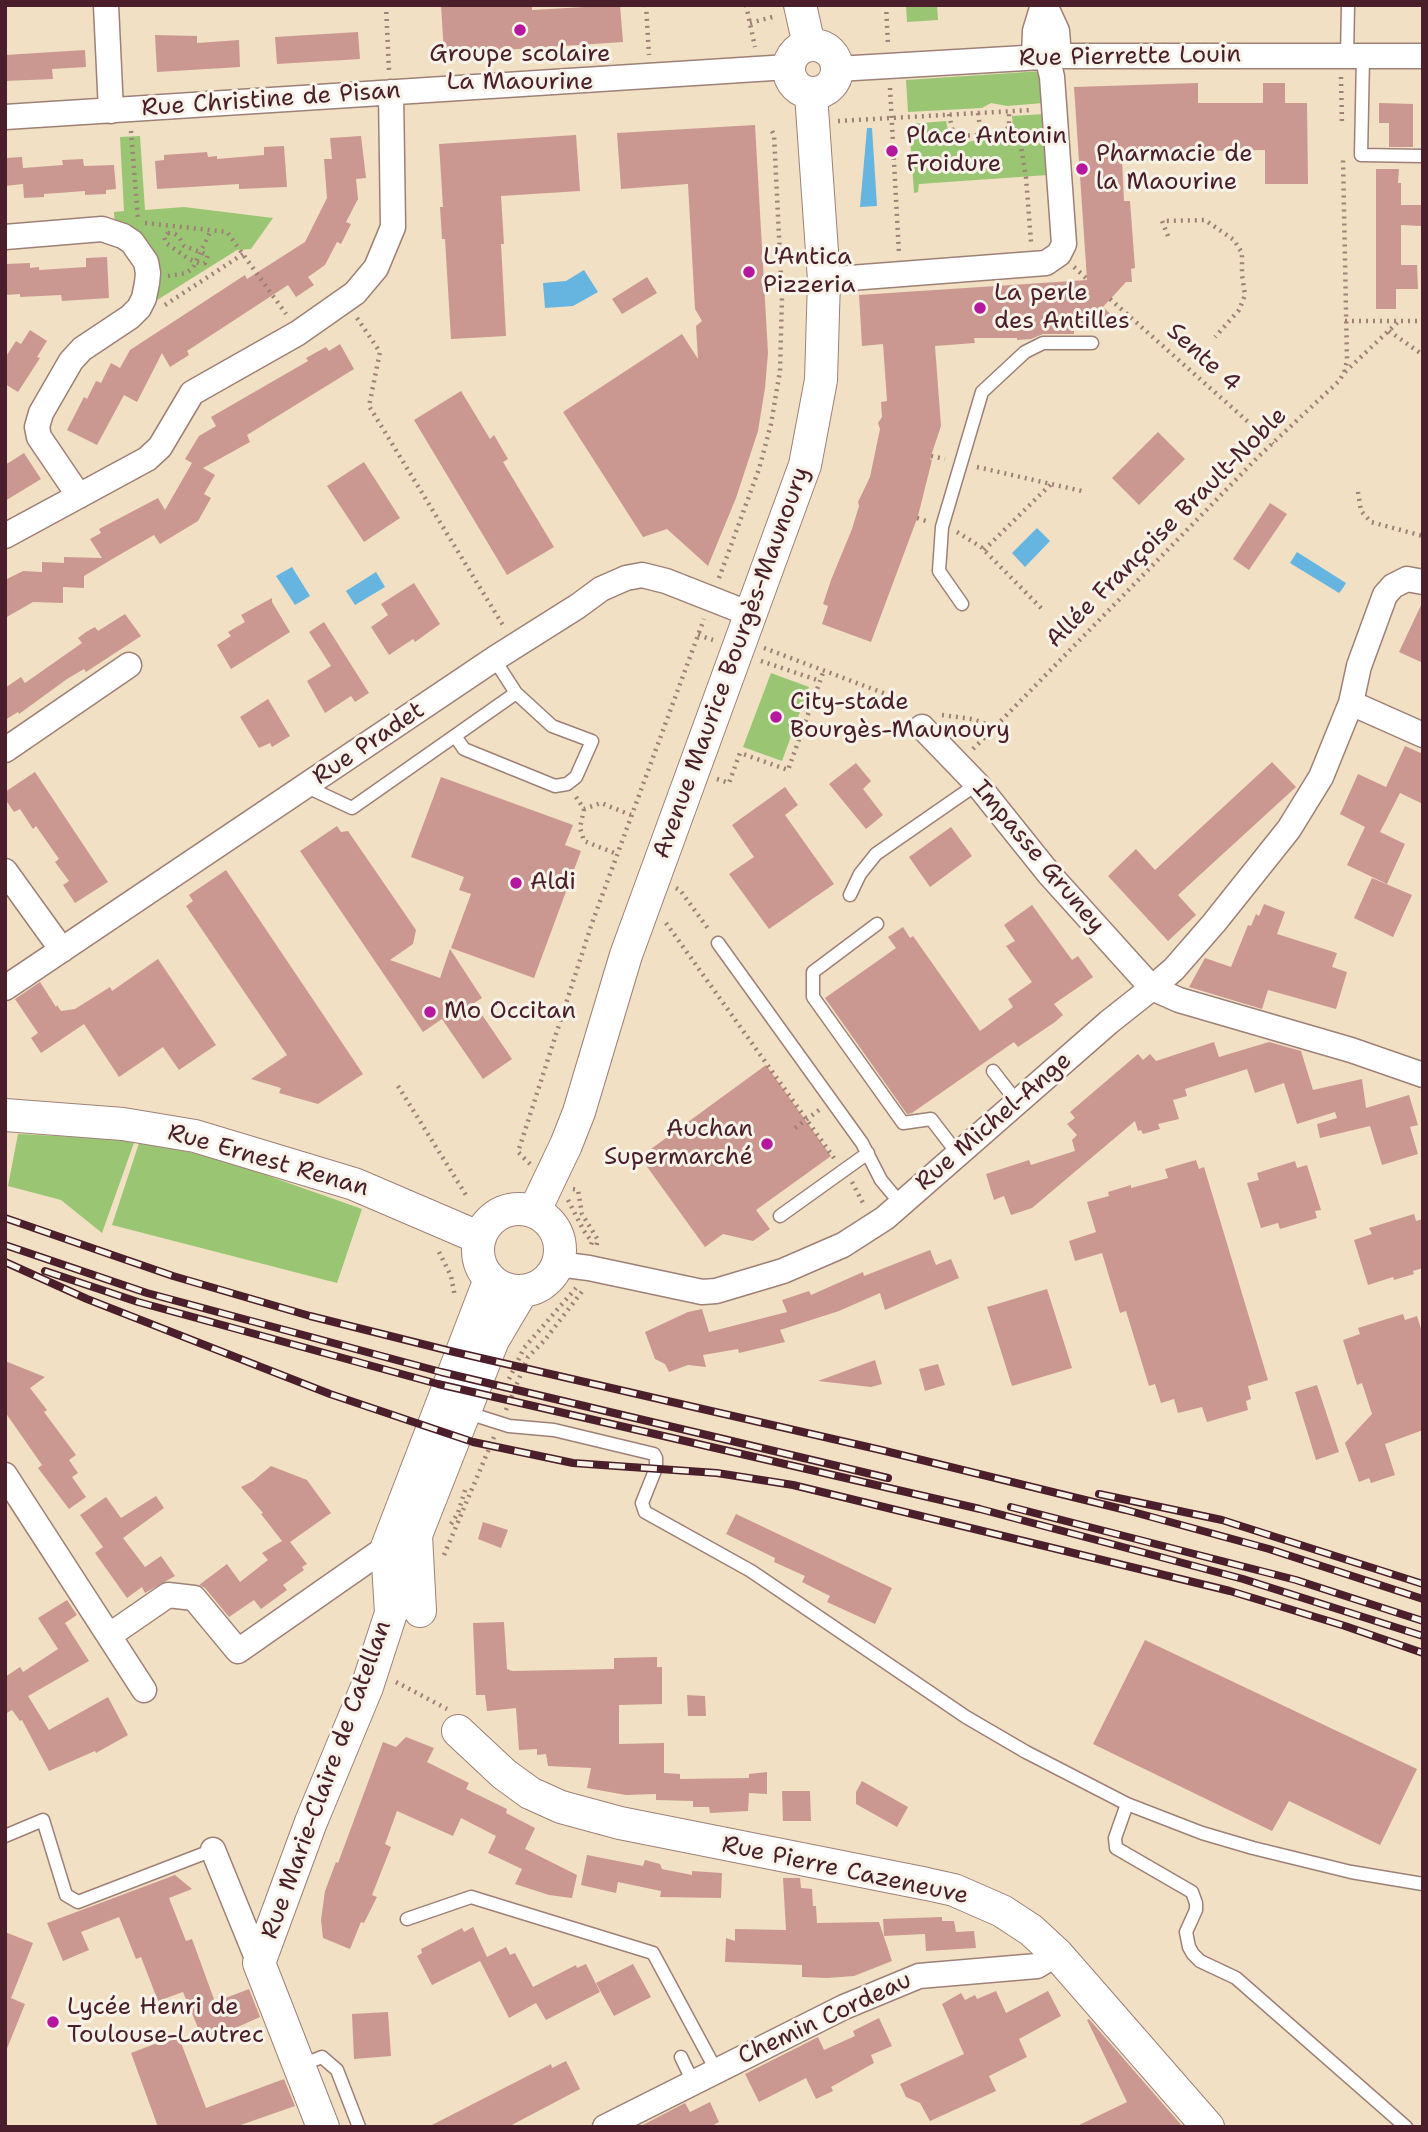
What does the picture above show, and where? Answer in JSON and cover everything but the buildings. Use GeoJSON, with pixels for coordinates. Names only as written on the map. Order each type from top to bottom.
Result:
{"type":"FeatureCollection","features":[{"type":"Feature","properties":{"kind":"street"},"geometry":{"type":"LineString","coordinates":[[106,5],[121,110]]}},
{"type":"Feature","properties":{"kind":"street"},"geometry":{"type":"LineString","coordinates":[[824,280],[1046,263],[1059,254],[1064,244],[1052,77],[1047,56],[1034,41],[1044,5]]}},
{"type":"Feature","properties":{"kind":"street"},"geometry":{"type":"LineString","coordinates":[[794,9],[799,56],[792,83],[798,89],[811,94],[826,90],[836,77],[836,61],[825,48],[799,56]]}},
{"type":"Feature","properties":{"kind":"street","name":"Rue Christine de Pisan"},"geometry":{"type":"LineString","coordinates":[[5,117],[391,92],[799,56]]}},
{"type":"Feature","properties":{"kind":"street","name":"Rue Pierrette Louin"},"geometry":{"type":"LineString","coordinates":[[837,69],[1047,56],[1351,61],[1423,56]]}},
{"type":"Feature","properties":{"kind":"street"},"geometry":{"type":"LineString","coordinates":[[5,536],[147,459],[160,447],[192,393],[346,301],[376,268],[393,227],[391,92]]}},
{"type":"Feature","properties":{"kind":"street","name":"Avenue Maurice Bourgès-Maunoury"},"geometry":{"type":"LineString","coordinates":[[534,1212],[579,1112],[626,956],[805,465],[821,380],[824,280],[811,94]]}},
{"type":"Feature","properties":{"kind":"street"},"geometry":{"type":"LineString","coordinates":[[5,237],[102,229],[132,242],[139,250],[148,273],[144,298],[139,308],[82,349],[71,361],[41,413],[37,427],[39,437],[79,496]]}},
{"type":"Feature","properties":{"kind":"street","name":"Rue Pradet"},"geometry":{"type":"LineString","coordinates":[[5,988],[601,589],[626,578],[642,575],[666,581],[750,614]]}},
{"type":"Feature","properties":{"kind":"street","name":"Rue Michel-Ange"},"geometry":{"type":"LineString","coordinates":[[558,1264],[589,1268],[684,1290],[716,1291],[783,1271],[843,1245],[901,1205],[1119,1013],[1174,969],[1214,923],[1289,829],[1321,777],[1351,703],[1359,666],[1385,595],[1392,586],[1407,579],[1423,582]]}},
{"type":"Feature","properties":{"kind":"street"},"geometry":{"type":"LineString","coordinates":[[5,750],[129,665]]}},
{"type":"Feature","properties":{"kind":"street"},"geometry":{"type":"LineString","coordinates":[[1351,703],[1423,735]]}},
{"type":"Feature","properties":{"kind":"street","name":"Impasse Gruney"},"geometry":{"type":"LineString","coordinates":[[922,727],[977,784],[1051,875],[1152,988]]}},
{"type":"Feature","properties":{"kind":"street"},"geometry":{"type":"LineString","coordinates":[[5,871],[62,950]]}},
{"type":"Feature","properties":{"kind":"street"},"geometry":{"type":"LineString","coordinates":[[1152,988],[1179,1000],[1423,1074]]}},
{"type":"Feature","properties":{"kind":"street","name":"Rue Ernest Renan"},"geometry":{"type":"LineString","coordinates":[[5,1115],[122,1124],[195,1136],[354,1184],[480,1238]]}},
{"type":"Feature","properties":{"kind":"street"},"geometry":{"type":"LineString","coordinates":[[523,1209],[534,1212],[554,1227],[559,1239],[558,1264],[544,1283],[522,1291],[499,1286],[490,1279],[479,1260],[480,1238],[484,1228],[500,1213],[523,1209]]}},
{"type":"Feature","properties":{"kind":"street","name":"Rue Marie-Claire de Catellan"},"geometry":{"type":"LineString","coordinates":[[259,1963],[311,1822],[367,1687],[391,1613],[387,1547],[490,1279]]}},
{"type":"Feature","properties":{"kind":"street"},"geometry":{"type":"LineString","coordinates":[[420,1611],[416,1535],[493,1340],[522,1291]]}},
{"type":"Feature","properties":{"kind":"street"},"geometry":{"type":"LineString","coordinates":[[5,1475],[144,1690]]}},
{"type":"Feature","properties":{"kind":"street"},"geometry":{"type":"LineString","coordinates":[[110,1635],[168,1595],[194,1598],[238,1651],[387,1547]]}},
{"type":"Feature","properties":{"kind":"street","name":"Rue Pierre Cazeneuve"},"geometry":{"type":"LineString","coordinates":[[458,1731],[504,1774],[530,1793],[561,1807],[620,1824],[954,1891],[1002,1911],[1031,1930],[1057,1954],[1208,2127]]}},
{"type":"Feature","properties":{"kind":"street"},"geometry":{"type":"LineString","coordinates":[[213,1850],[323,2127]]}},
{"type":"Feature","properties":{"kind":"street","name":"Chemin Cordeau"},"geometry":{"type":"LineString","coordinates":[[605,2127],[631,2122],[716,2070],[844,2007],[919,1976],[1037,1966],[1057,1954]]}},
{"type":"Feature","properties":{"kind":"lane"},"geometry":{"type":"LineString","coordinates":[[1348,5],[1361,155],[1423,156]]}},
{"type":"Feature","properties":{"kind":"lane"},"geometry":{"type":"LineString","coordinates":[[962,604],[939,571],[942,527],[982,392],[1025,352],[1043,343],[1092,343]]}},
{"type":"Feature","properties":{"kind":"lane"},"geometry":{"type":"LineString","coordinates":[[455,736],[464,749],[555,786],[568,785],[576,777],[592,741],[552,726],[516,693],[494,659]]}},
{"type":"Feature","properties":{"kind":"lane"},"geometry":{"type":"LineString","coordinates":[[307,787],[352,808],[516,693]]}},
{"type":"Feature","properties":{"kind":"lane"},"geometry":{"type":"LineString","coordinates":[[850,895],[860,874],[876,854],[977,784]]}},
{"type":"Feature","properties":{"kind":"lane"},"geometry":{"type":"LineString","coordinates":[[877,924],[813,972],[813,997],[903,1123],[931,1119],[958,1154]]}},
{"type":"Feature","properties":{"kind":"lane"},"geometry":{"type":"LineString","coordinates":[[718,943],[832,1100],[868,1153],[881,1180],[901,1205]]}},
{"type":"Feature","properties":{"kind":"lane"},"geometry":{"type":"LineString","coordinates":[[993,1071],[1017,1102]]}},
{"type":"Feature","properties":{"kind":"lane"},"geometry":{"type":"LineString","coordinates":[[780,1216],[868,1153]]}},
{"type":"Feature","properties":{"kind":"lane"},"geometry":{"type":"LineString","coordinates":[[465,1412],[509,1426],[554,1430],[654,1454],[654,1474],[642,1503],[645,1512],[751,1571],[966,1717],[1026,1752],[1127,1804],[1253,1849],[1352,1872],[1423,1884]]}},
{"type":"Feature","properties":{"kind":"lane"},"geometry":{"type":"LineString","coordinates":[[1127,1804],[1115,1838],[1116,1848],[1192,1892],[1196,1909],[1186,1933],[1193,1954],[1200,1961],[1236,1978],[1406,2127]]}},
{"type":"Feature","properties":{"kind":"lane"},"geometry":{"type":"LineString","coordinates":[[5,1836],[43,1820],[66,1895],[78,1902],[213,1850]]}},
{"type":"Feature","properties":{"kind":"lane"},"geometry":{"type":"LineString","coordinates":[[407,1919],[471,1897],[653,1953],[716,2070]]}},
{"type":"Feature","properties":{"kind":"lane"},"geometry":{"type":"LineString","coordinates":[[298,2066],[322,2057],[337,2070],[359,2127]]}},
{"type":"Feature","properties":{"kind":"lane"},"geometry":{"type":"LineString","coordinates":[[681,2057],[693,2082]]}},
{"type":"Feature","properties":{"kind":"path"},"geometry":{"type":"LineString","coordinates":[[386,5],[391,92]]}},
{"type":"Feature","properties":{"kind":"path"},"geometry":{"type":"LineString","coordinates":[[646,5],[648,63]]}},
{"type":"Feature","properties":{"kind":"path"},"geometry":{"type":"LineString","coordinates":[[746,5],[758,58]]}},
{"type":"Feature","properties":{"kind":"path"},"geometry":{"type":"LineString","coordinates":[[750,23],[794,9]]}},
{"type":"Feature","properties":{"kind":"path"},"geometry":{"type":"LineString","coordinates":[[1342,125],[1351,61]]}},
{"type":"Feature","properties":{"kind":"path"},"geometry":{"type":"LineString","coordinates":[[889,77],[900,273]]}},
{"type":"Feature","properties":{"kind":"path"},"geometry":{"type":"LineString","coordinates":[[827,121],[1054,108]]}},
{"type":"Feature","properties":{"kind":"path"},"geometry":{"type":"LineString","coordinates":[[121,110],[131,153],[139,222],[228,232],[298,332]]}},
{"type":"Feature","properties":{"kind":"path"},"geometry":{"type":"LineString","coordinates":[[949,114],[953,133],[960,136],[981,135],[1003,132],[1009,127],[1009,111]]}},
{"type":"Feature","properties":{"kind":"path"},"geometry":{"type":"LineString","coordinates":[[978,113],[981,135]]}},
{"type":"Feature","properties":{"kind":"path"},"geometry":{"type":"LineString","coordinates":[[538,1172],[518,1152],[587,936],[759,469],[771,424],[780,371],[782,297],[774,135],[771,127]]}},
{"type":"Feature","properties":{"kind":"path"},"geometry":{"type":"LineString","coordinates":[[1003,132],[1020,140],[1026,177],[1032,263]]}},
{"type":"Feature","properties":{"kind":"path"},"geometry":{"type":"LineString","coordinates":[[1343,153],[1347,361],[1345,373]]}},
{"type":"Feature","properties":{"kind":"path"},"geometry":{"type":"LineString","coordinates":[[1168,236],[1162,221],[1205,220],[1234,240],[1242,253],[1245,295],[1240,310],[1215,337]]}},
{"type":"Feature","properties":{"kind":"path"},"geometry":{"type":"LineString","coordinates":[[148,273],[174,276],[186,273],[197,262],[211,230]]}},
{"type":"Feature","properties":{"kind":"path"},"geometry":{"type":"LineString","coordinates":[[197,262],[166,243],[164,237],[168,233],[175,234],[184,246],[202,252]]}},
{"type":"Feature","properties":{"kind":"path"},"geometry":{"type":"LineString","coordinates":[[139,308],[159,309],[243,254]]}},
{"type":"Feature","properties":{"kind":"path","name":"Sente 4"},"geometry":{"type":"LineString","coordinates":[[1110,299],[1273,444]]}},
{"type":"Feature","properties":{"kind":"path"},"geometry":{"type":"LineString","coordinates":[[346,301],[380,352],[369,406],[516,645]]}},
{"type":"Feature","properties":{"kind":"path"},"geometry":{"type":"LineString","coordinates":[[1345,321],[1423,321]]}},
{"type":"Feature","properties":{"kind":"path","name":"Allée Françoise Brault-Noble"},"geometry":{"type":"LineString","coordinates":[[958,763],[1273,444],[1399,321]]}},
{"type":"Feature","properties":{"kind":"path"},"geometry":{"type":"LineString","coordinates":[[1389,331],[1423,355]]}},
{"type":"Feature","properties":{"kind":"path"},"geometry":{"type":"LineString","coordinates":[[931,456],[1086,492]]}},
{"type":"Feature","properties":{"kind":"path"},"geometry":{"type":"LineString","coordinates":[[984,550],[1051,484]]}},
{"type":"Feature","properties":{"kind":"path"},"geometry":{"type":"LineString","coordinates":[[1358,492],[1361,511],[1371,522],[1423,536]]}},
{"type":"Feature","properties":{"kind":"path"},"geometry":{"type":"LineString","coordinates":[[917,518],[965,535],[984,550],[1044,611]]}},
{"type":"Feature","properties":{"kind":"path"},"geometry":{"type":"LineString","coordinates":[[820,681],[759,660],[754,655],[765,648],[894,697],[922,727],[944,714],[995,727]]}},
{"type":"Feature","properties":{"kind":"path"},"geometry":{"type":"LineString","coordinates":[[716,778],[729,783],[740,753],[788,770],[824,670]]}},
{"type":"Feature","properties":{"kind":"path"},"geometry":{"type":"LineString","coordinates":[[568,785],[584,809],[580,828],[584,841],[617,854]]}},
{"type":"Feature","properties":{"kind":"path"},"geometry":{"type":"LineString","coordinates":[[584,809],[601,803],[631,815]]}},
{"type":"Feature","properties":{"kind":"path"},"geometry":{"type":"LineString","coordinates":[[668,886],[680,890],[718,943]]}},
{"type":"Feature","properties":{"kind":"path"},"geometry":{"type":"LineString","coordinates":[[663,920],[844,1171],[875,1224]]}},
{"type":"Feature","properties":{"kind":"path"},"geometry":{"type":"LineString","coordinates":[[398,1086],[466,1195]]}},
{"type":"Feature","properties":{"kind":"path"},"geometry":{"type":"LineString","coordinates":[[794,1128],[832,1100]]}},
{"type":"Feature","properties":{"kind":"path"},"geometry":{"type":"LineString","coordinates":[[441,1561],[528,1357],[544,1341],[584,1289],[598,1240],[582,1214],[578,1190],[565,1187]]}},
{"type":"Feature","properties":{"kind":"path"},"geometry":{"type":"LineString","coordinates":[[439,1252],[451,1276],[457,1304]]}},
{"type":"Feature","properties":{"kind":"path"},"geometry":{"type":"LineString","coordinates":[[537,1336],[544,1341]]}},
{"type":"Feature","properties":{"kind":"green space"},"geometry":{"type":"Polygon","coordinates":[[[906,5],[937,5],[938,20],[907,22],[906,5]]]}},
{"type":"Feature","properties":{"kind":"green space"},"geometry":{"type":"Polygon","coordinates":[[[1042,71],[1043,103],[1007,106],[991,103],[982,108],[908,112],[906,80],[1042,71]]]}},
{"type":"Feature","properties":{"kind":"green space"},"geometry":{"type":"Polygon","coordinates":[[[1044,114],[1048,175],[919,184],[918,192],[914,193],[909,124],[946,121],[949,135],[955,141],[964,143],[985,138],[1014,139],[1012,116],[1044,114]]]}},
{"type":"Feature","properties":{"kind":"green space"},"geometry":{"type":"Polygon","coordinates":[[[140,136],[145,210],[184,207],[273,218],[251,249],[237,250],[154,302],[115,228],[114,212],[124,211],[120,137],[140,136]]]}},
{"type":"Feature","properties":{"kind":"green space","name":"City-stade Bourgès-Maunoury"},"geometry":{"type":"Polygon","coordinates":[[[771,673],[809,687],[782,761],[743,747],[771,673]]]}},
{"type":"Feature","properties":{"kind":"green space"},"geometry":{"type":"Polygon","coordinates":[[[18,1134],[135,1140],[102,1233],[61,1200],[8,1186],[18,1134]]]}},
{"type":"Feature","properties":{"kind":"green space"},"geometry":{"type":"Polygon","coordinates":[[[140,1140],[229,1162],[362,1209],[337,1283],[112,1225],[140,1140]]]}},
{"type":"Feature","properties":{"kind":"water"},"geometry":{"type":"Polygon","coordinates":[[[867,128],[872,128],[877,206],[860,207],[867,128]]]}},
{"type":"Feature","properties":{"kind":"water"},"geometry":{"type":"Polygon","coordinates":[[[584,270],[598,292],[573,306],[545,308],[543,283],[566,281],[584,270]]]}},
{"type":"Feature","properties":{"kind":"water"},"geometry":{"type":"Polygon","coordinates":[[[1037,528],[1050,541],[1025,567],[1012,553],[1037,528]]]}},
{"type":"Feature","properties":{"kind":"water"},"geometry":{"type":"Polygon","coordinates":[[[1297,552],[1346,583],[1339,593],[1290,563],[1297,552]]]}},
{"type":"Feature","properties":{"kind":"water"},"geometry":{"type":"Polygon","coordinates":[[[292,567],[310,596],[295,605],[276,576],[292,567]]]}},
{"type":"Feature","properties":{"kind":"water"},"geometry":{"type":"Polygon","coordinates":[[[376,572],[385,587],[355,605],[346,591],[376,572]]]}},
{"type":"Feature","properties":{"kind":"railway"},"geometry":{"type":"LineString","coordinates":[[5,1218],[173,1276],[310,1316],[1126,1510],[1269,1549],[1423,1599]]}},
{"type":"Feature","properties":{"kind":"railway"},"geometry":{"type":"LineString","coordinates":[[5,1245],[147,1293],[441,1372],[888,1478]]}},
{"type":"Feature","properties":{"kind":"railway"},"geometry":{"type":"LineString","coordinates":[[5,1262],[87,1299],[330,1394],[473,1442],[573,1463],[717,1473],[793,1485],[1230,1591],[1423,1653]]}},
{"type":"Feature","properties":{"kind":"railway"},"geometry":{"type":"LineString","coordinates":[[45,1271],[138,1302],[438,1384],[980,1509],[1243,1579],[1423,1636]]}},
{"type":"Feature","properties":{"kind":"railway"},"geometry":{"type":"LineString","coordinates":[[1099,1494],[1222,1520],[1423,1584]]}},
{"type":"Feature","properties":{"kind":"railway"},"geometry":{"type":"LineString","coordinates":[[1011,1507],[1296,1580],[1423,1621]]}},
{"type":"Feature","properties":{"kind":"place","name":"Groupe scolaire La Maourine"},"geometry":{"type":"Point","coordinates":[520,30]}},
{"type":"Feature","properties":{"kind":"place","name":"Place Antonin Froidure"},"geometry":{"type":"Point","coordinates":[892,151]}},
{"type":"Feature","properties":{"kind":"place","name":"Pharmacie de la Maourine"},"geometry":{"type":"Point","coordinates":[1082,169]}},
{"type":"Feature","properties":{"kind":"place","name":"L'Antica Pizzeria"},"geometry":{"type":"Point","coordinates":[749,272]}},
{"type":"Feature","properties":{"kind":"place","name":"La perle des Antilles"},"geometry":{"type":"Point","coordinates":[980,308]}},
{"type":"Feature","properties":{"kind":"place","name":"City-stade Bourgès-Maunoury"},"geometry":{"type":"Point","coordinates":[776,717]}},
{"type":"Feature","properties":{"kind":"place","name":"Aldi"},"geometry":{"type":"Point","coordinates":[516,883]}},
{"type":"Feature","properties":{"kind":"place","name":"Mo Occitan"},"geometry":{"type":"Point","coordinates":[430,1012]}},
{"type":"Feature","properties":{"kind":"place","name":"Auchan Supermarché"},"geometry":{"type":"Point","coordinates":[767,1144]}},
{"type":"Feature","properties":{"kind":"place","name":"Lycée Henri de Toulouse-Lautrec"},"geometry":{"type":"Point","coordinates":[53,2022]}}]}
